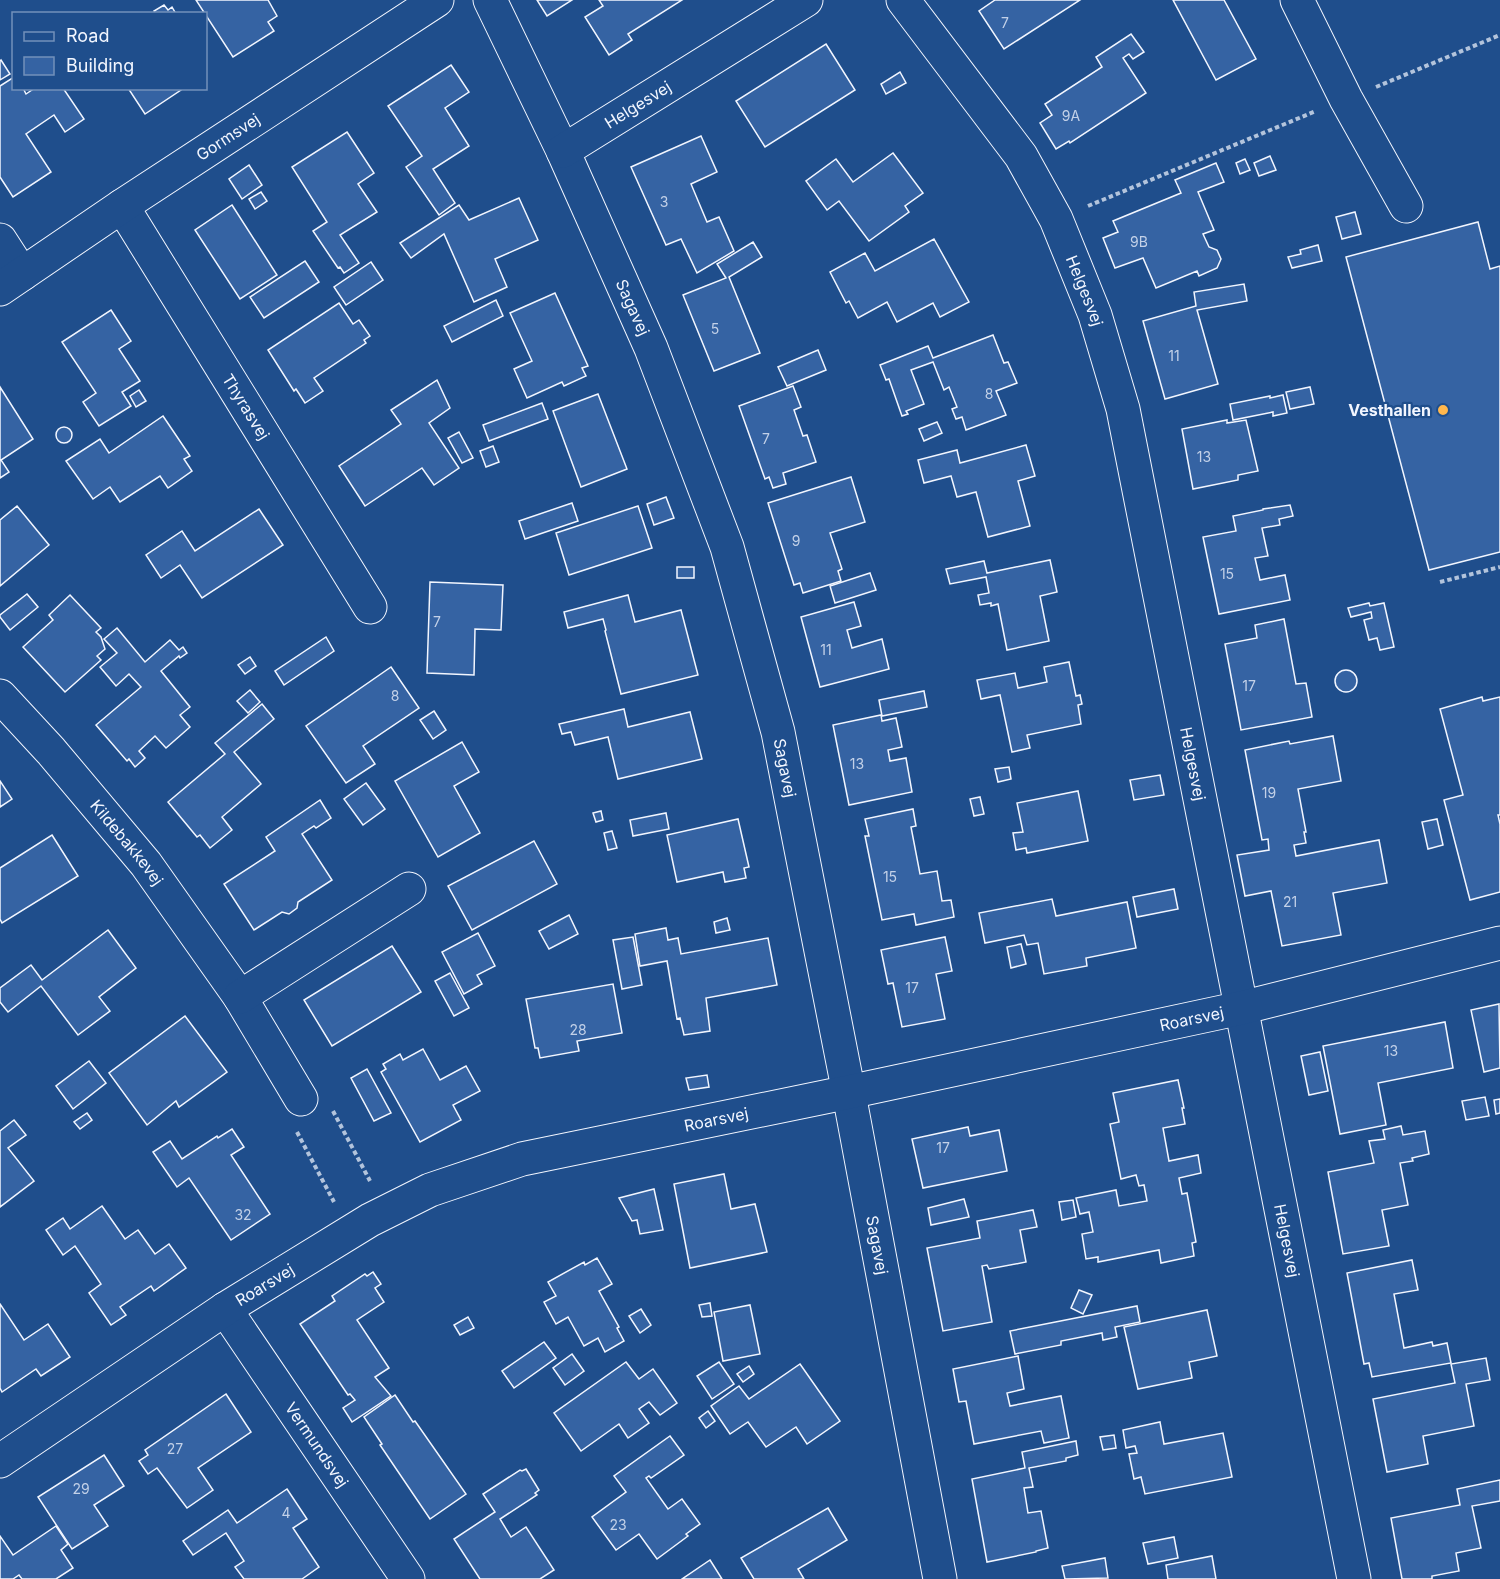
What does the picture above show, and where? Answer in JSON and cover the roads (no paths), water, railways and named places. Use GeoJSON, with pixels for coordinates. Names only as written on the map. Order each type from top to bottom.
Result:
{"type":"FeatureCollection","features":[{"type":"Feature","properties":{"kind":"street","name":"Gormsvej"},"geometry":{"type":"LineString","coordinates":[[0,240],[11,281],[437,0]]}},
{"type":"Feature","properties":{"kind":"street","name":"Sagavej"},"geometry":{"type":"LineString","coordinates":[[490,0],[563,151],[651,348],[727,547],[778,732],[849,1092],[940,1579]]}},
{"type":"Feature","properties":{"kind":"street","name":"Helgesvej"},"geometry":{"type":"LineString","coordinates":[[563,151],[806,0]]}},
{"type":"Feature","properties":{"kind":"street","name":"Helgesvej"},"geometry":{"type":"LineString","coordinates":[[903,0],[1021,156],[1056,219],[1095,315],[1123,409],[1354,1579]]}},
{"type":"Feature","properties":{"kind":"street"},"geometry":{"type":"LineString","coordinates":[[1297,0],[1346,99],[1406,206]]}},
{"type":"Feature","properties":{"kind":"street","name":"Thyrasvej"},"geometry":{"type":"LineString","coordinates":[[122,206],[370,607]]}},
{"type":"Feature","properties":{"kind":"street","name":"Kildebakkevej"},"geometry":{"type":"LineString","coordinates":[[0,696],[51,751],[146,864],[240,998],[301,1099]]}},
{"type":"Feature","properties":{"kind":"street"},"geometry":{"type":"LineString","coordinates":[[240,998],[409,889]]}},
{"type":"Feature","properties":{"kind":"street","name":"Roarsvej"},"geometry":{"type":"LineString","coordinates":[[0,1461],[225,1309],[350,1232],[430,1190],[522,1159],[1241,1008],[1500,943]]}},
{"type":"Feature","properties":{"kind":"street","name":"Vermundsvej"},"geometry":{"type":"LineString","coordinates":[[225,1309],[408,1579]]}},
{"type":"Feature","properties":{"kind":"place","name":"Vesthallen"},"geometry":{"type":"Point","coordinates":[1443,410]}}]}
